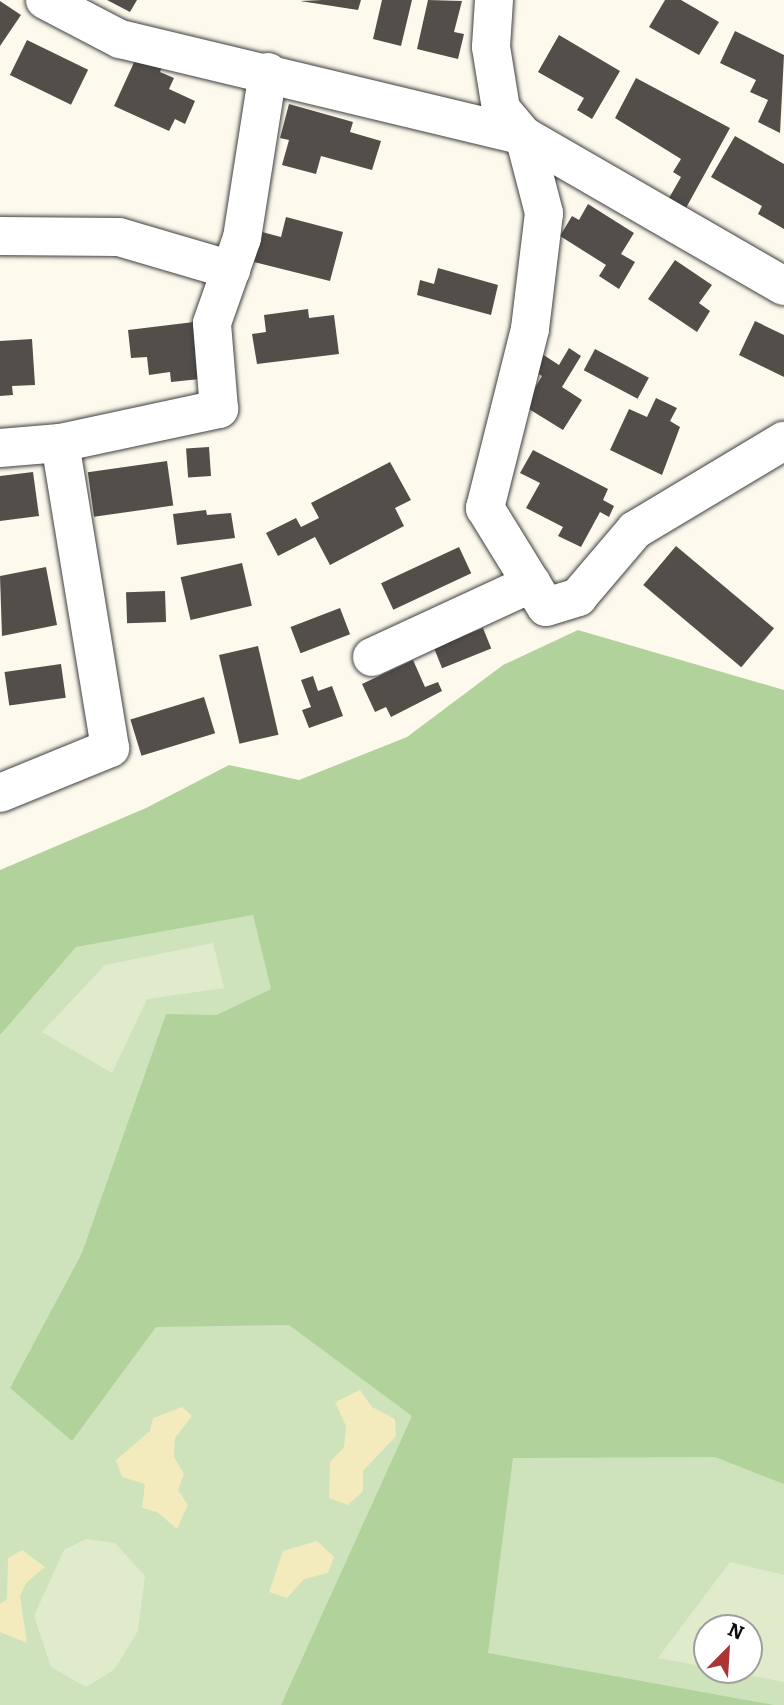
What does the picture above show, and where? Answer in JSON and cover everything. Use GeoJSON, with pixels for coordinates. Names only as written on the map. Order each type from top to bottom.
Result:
{"type":"FeatureCollection","features":[{"type":"Feature","properties":{"kind":"street"},"geometry":{"type":"LineString","coordinates":[[45,0],[120,39],[268,72],[524,136],[784,286]]}},
{"type":"Feature","properties":{"kind":"street"},"geometry":{"type":"LineString","coordinates":[[494,0],[491,47],[501,109],[524,136],[544,213],[530,329],[485,508],[545,607],[578,597],[635,530],[784,441]]}},
{"type":"Feature","properties":{"kind":"street"},"geometry":{"type":"LineString","coordinates":[[0,448],[61,443],[219,409],[212,323],[242,238],[268,72]]}},
{"type":"Feature","properties":{"kind":"street"},"geometry":{"type":"LineString","coordinates":[[0,236],[119,237],[231,270]]}},
{"type":"Feature","properties":{"kind":"street"},"geometry":{"type":"LineString","coordinates":[[0,793],[110,748],[61,443]]}},
{"type":"Feature","properties":{"kind":"street"},"geometry":{"type":"LineString","coordinates":[[372,657],[532,583]]}},
{"type":"Feature","properties":{"kind":"green space"},"geometry":{"type":"Polygon","coordinates":[[[578,630],[784,690],[784,1484],[715,1457],[513,1458],[488,1653],[774,1705],[281,1705],[412,1416],[289,1325],[156,1327],[72,1441],[10,1388],[82,1253],[166,1014],[216,1015],[271,989],[253,915],[76,947],[0,1035],[0,870],[146,808],[229,765],[299,780],[407,737],[503,665],[578,630]]]}},
{"type":"Feature","properties":{"kind":"green space"},"geometry":{"type":"Polygon","coordinates":[[[279,801],[271,989],[216,1015],[784,1230],[784,1705],[0,1705],[0,870],[279,801]]]}},
{"type":"Feature","properties":{"kind":"green space"},"geometry":{"type":"Polygon","coordinates":[[[213,943],[224,988],[147,999],[112,1073],[42,1032],[105,965],[213,943]]]}},
{"type":"Feature","properties":{"kind":"green space"},"geometry":{"type":"Polygon","coordinates":[[[86,1539],[115,1543],[145,1576],[138,1631],[114,1670],[86,1687],[51,1667],[34,1616],[64,1550],[86,1539]]]}},
{"type":"Feature","properties":{"kind":"green space"},"geometry":{"type":"Polygon","coordinates":[[[730,1562],[784,1575],[784,1682],[763,1678],[763,1614],[693,1614],[693,1664],[658,1658],[730,1562]]]}},
{"type":"Feature","properties":{"kind":"sand"},"geometry":{"type":"Polygon","coordinates":[[[360,1390],[372,1407],[395,1419],[396,1436],[363,1471],[363,1491],[348,1505],[329,1498],[330,1462],[344,1447],[346,1426],[335,1402],[360,1390]]]}},
{"type":"Feature","properties":{"kind":"sand"},"geometry":{"type":"Polygon","coordinates":[[[182,1407],[192,1416],[175,1438],[174,1457],[184,1474],[178,1490],[188,1505],[177,1529],[157,1512],[142,1508],[145,1484],[122,1477],[116,1460],[150,1431],[153,1418],[182,1407]]]}},
{"type":"Feature","properties":{"kind":"sand"},"geometry":{"type":"Polygon","coordinates":[[[317,1541],[334,1557],[328,1573],[304,1579],[287,1598],[269,1592],[283,1551],[317,1541]]]}},
{"type":"Feature","properties":{"kind":"sand"},"geometry":{"type":"Polygon","coordinates":[[[22,1550],[45,1567],[26,1583],[20,1596],[27,1643],[0,1632],[0,1604],[7,1599],[8,1558],[22,1550]]]}},
{"type":"Feature","properties":{"kind":"building"},"geometry":{"type":"Polygon","coordinates":[[[107,0],[137,0],[130,12],[107,0]]]}},
{"type":"Feature","properties":{"kind":"building"},"geometry":{"type":"Polygon","coordinates":[[[361,0],[358,10],[300,1],[361,0]]]}},
{"type":"Feature","properties":{"kind":"building"},"geometry":{"type":"Polygon","coordinates":[[[382,0],[412,0],[401,46],[373,39],[382,0]]]}},
{"type":"Feature","properties":{"kind":"building"},"geometry":{"type":"Polygon","coordinates":[[[428,0],[462,1],[454,32],[464,34],[458,59],[417,49],[428,0]]]}},
{"type":"Feature","properties":{"kind":"building"},"geometry":{"type":"Polygon","coordinates":[[[665,0],[681,0],[719,22],[699,55],[649,27],[665,0]]]}},
{"type":"Feature","properties":{"kind":"building"},"geometry":{"type":"Polygon","coordinates":[[[0,1],[21,15],[0,46],[0,1]]]}},
{"type":"Feature","properties":{"kind":"building"},"geometry":{"type":"Polygon","coordinates":[[[735,31],[784,55],[780,133],[758,122],[768,100],[750,92],[756,80],[720,63],[735,31]]]}},
{"type":"Feature","properties":{"kind":"building"},"geometry":{"type":"Polygon","coordinates":[[[559,35],[620,71],[592,119],[577,110],[584,98],[538,72],[559,35]]]}},
{"type":"Feature","properties":{"kind":"building"},"geometry":{"type":"Polygon","coordinates":[[[27,40],[88,70],[71,105],[10,75],[27,40]]]}},
{"type":"Feature","properties":{"kind":"building"},"geometry":{"type":"Polygon","coordinates":[[[137,56],[162,67],[160,72],[174,78],[169,89],[195,101],[185,124],[175,119],[169,131],[114,106],[137,56]]]}},
{"type":"Feature","properties":{"kind":"building"},"geometry":{"type":"Polygon","coordinates":[[[636,78],[730,128],[686,208],[669,198],[681,177],[673,172],[681,159],[615,118],[636,78]]]}},
{"type":"Feature","properties":{"kind":"building"},"geometry":{"type":"Polygon","coordinates":[[[289,104],[353,122],[350,132],[381,141],[372,170],[321,156],[316,174],[282,165],[289,140],[280,138],[289,104]]]}},
{"type":"Feature","properties":{"kind":"building"},"geometry":{"type":"Polygon","coordinates":[[[735,136],[784,164],[784,229],[758,214],[762,206],[711,177],[735,136]]]}},
{"type":"Feature","properties":{"kind":"building"},"geometry":{"type":"Polygon","coordinates":[[[588,204],[634,233],[621,254],[635,262],[619,289],[599,276],[606,265],[560,236],[572,216],[579,220],[588,204]]]}},
{"type":"Feature","properties":{"kind":"building"},"geometry":{"type":"Polygon","coordinates":[[[286,217],[343,232],[330,281],[254,262],[262,232],[281,237],[286,217]]]}},
{"type":"Feature","properties":{"kind":"building"},"geometry":{"type":"Polygon","coordinates":[[[675,260],[712,285],[699,303],[710,311],[697,332],[648,299],[675,260]]]}},
{"type":"Feature","properties":{"kind":"building"},"geometry":{"type":"Polygon","coordinates":[[[438,268],[498,285],[491,315],[417,295],[420,280],[434,284],[438,268]]]}},
{"type":"Feature","properties":{"kind":"building"},"geometry":{"type":"Polygon","coordinates":[[[308,309],[309,318],[334,315],[339,354],[257,364],[252,334],[266,332],[264,315],[308,309]]]}},
{"type":"Feature","properties":{"kind":"building"},"geometry":{"type":"Polygon","coordinates":[[[755,321],[784,335],[784,377],[739,355],[755,321]]]}},
{"type":"Feature","properties":{"kind":"building"},"geometry":{"type":"Polygon","coordinates":[[[194,322],[200,379],[171,382],[170,372],[149,375],[147,357],[131,358],[128,330],[194,322]]]}},
{"type":"Feature","properties":{"kind":"building"},"geometry":{"type":"Polygon","coordinates":[[[32,339],[35,385],[12,386],[13,395],[0,396],[0,341],[32,339]]]}},
{"type":"Feature","properties":{"kind":"building"},"geometry":{"type":"Polygon","coordinates":[[[569,348],[581,356],[562,387],[582,400],[563,430],[524,406],[542,376],[532,370],[542,354],[559,365],[569,348]]]}},
{"type":"Feature","properties":{"kind":"building"},"geometry":{"type":"Polygon","coordinates":[[[595,349],[649,378],[638,399],[584,370],[595,349]]]}},
{"type":"Feature","properties":{"kind":"building"},"geometry":{"type":"Polygon","coordinates":[[[656,398],[677,408],[670,421],[680,427],[662,475],[610,450],[629,409],[647,417],[656,398]]]}},
{"type":"Feature","properties":{"kind":"building"},"geometry":{"type":"Polygon","coordinates":[[[209,447],[211,476],[188,478],[186,449],[209,447]]]}},
{"type":"Feature","properties":{"kind":"building"},"geometry":{"type":"Polygon","coordinates":[[[533,450],[608,489],[603,500],[614,506],[609,517],[600,512],[581,547],[558,536],[563,527],[526,508],[540,483],[520,473],[533,450]]]}},
{"type":"Feature","properties":{"kind":"building"},"geometry":{"type":"Polygon","coordinates":[[[167,461],[173,506],[94,517],[88,472],[167,461]]]}},
{"type":"Feature","properties":{"kind":"building"},"geometry":{"type":"Polygon","coordinates":[[[390,462],[411,500],[395,508],[404,526],[330,565],[315,537],[278,556],[266,533],[296,518],[301,527],[319,518],[311,503],[390,462]]]}},
{"type":"Feature","properties":{"kind":"building"},"geometry":{"type":"Polygon","coordinates":[[[33,472],[39,516],[0,521],[0,476],[33,472]]]}},
{"type":"Feature","properties":{"kind":"building"},"geometry":{"type":"Polygon","coordinates":[[[206,510],[207,515],[231,513],[235,538],[177,545],[173,514],[206,510]]]}},
{"type":"Feature","properties":{"kind":"building"},"geometry":{"type":"Polygon","coordinates":[[[676,546],[774,628],[741,667],[643,585],[676,546]]]}},
{"type":"Feature","properties":{"kind":"building"},"geometry":{"type":"Polygon","coordinates":[[[459,547],[471,573],[393,610],[381,583],[459,547]]]}},
{"type":"Feature","properties":{"kind":"building"},"geometry":{"type":"Polygon","coordinates":[[[242,563],[252,606],[191,620],[181,577],[242,563]]]}},
{"type":"Feature","properties":{"kind":"building"},"geometry":{"type":"Polygon","coordinates":[[[46,567],[57,625],[2,636],[0,576],[46,567]]]}},
{"type":"Feature","properties":{"kind":"building"},"geometry":{"type":"Polygon","coordinates":[[[165,591],[166,622],[127,623],[126,592],[165,591]]]}},
{"type":"Feature","properties":{"kind":"building"},"geometry":{"type":"Polygon","coordinates":[[[340,608],[350,634],[301,653],[291,627],[340,608]]]}},
{"type":"Feature","properties":{"kind":"building"},"geometry":{"type":"Polygon","coordinates":[[[483,628],[491,648],[442,668],[434,648],[483,628]]]}},
{"type":"Feature","properties":{"kind":"building"},"geometry":{"type":"Polygon","coordinates":[[[258,646],[278,735],[239,744],[219,655],[258,646]]]}},
{"type":"Feature","properties":{"kind":"building"},"geometry":{"type":"Polygon","coordinates":[[[413,660],[425,687],[438,682],[442,691],[391,717],[386,707],[375,712],[362,684],[413,660]]]}},
{"type":"Feature","properties":{"kind":"building"},"geometry":{"type":"Polygon","coordinates":[[[61,664],[66,698],[9,706],[5,672],[61,664]]]}},
{"type":"Feature","properties":{"kind":"building"},"geometry":{"type":"Polygon","coordinates":[[[313,676],[318,691],[332,686],[343,716],[309,728],[302,710],[311,707],[301,680],[313,676]]]}},
{"type":"Feature","properties":{"kind":"building"},"geometry":{"type":"Polygon","coordinates":[[[204,697],[215,733],[141,756],[130,720],[204,697]]]}}]}
